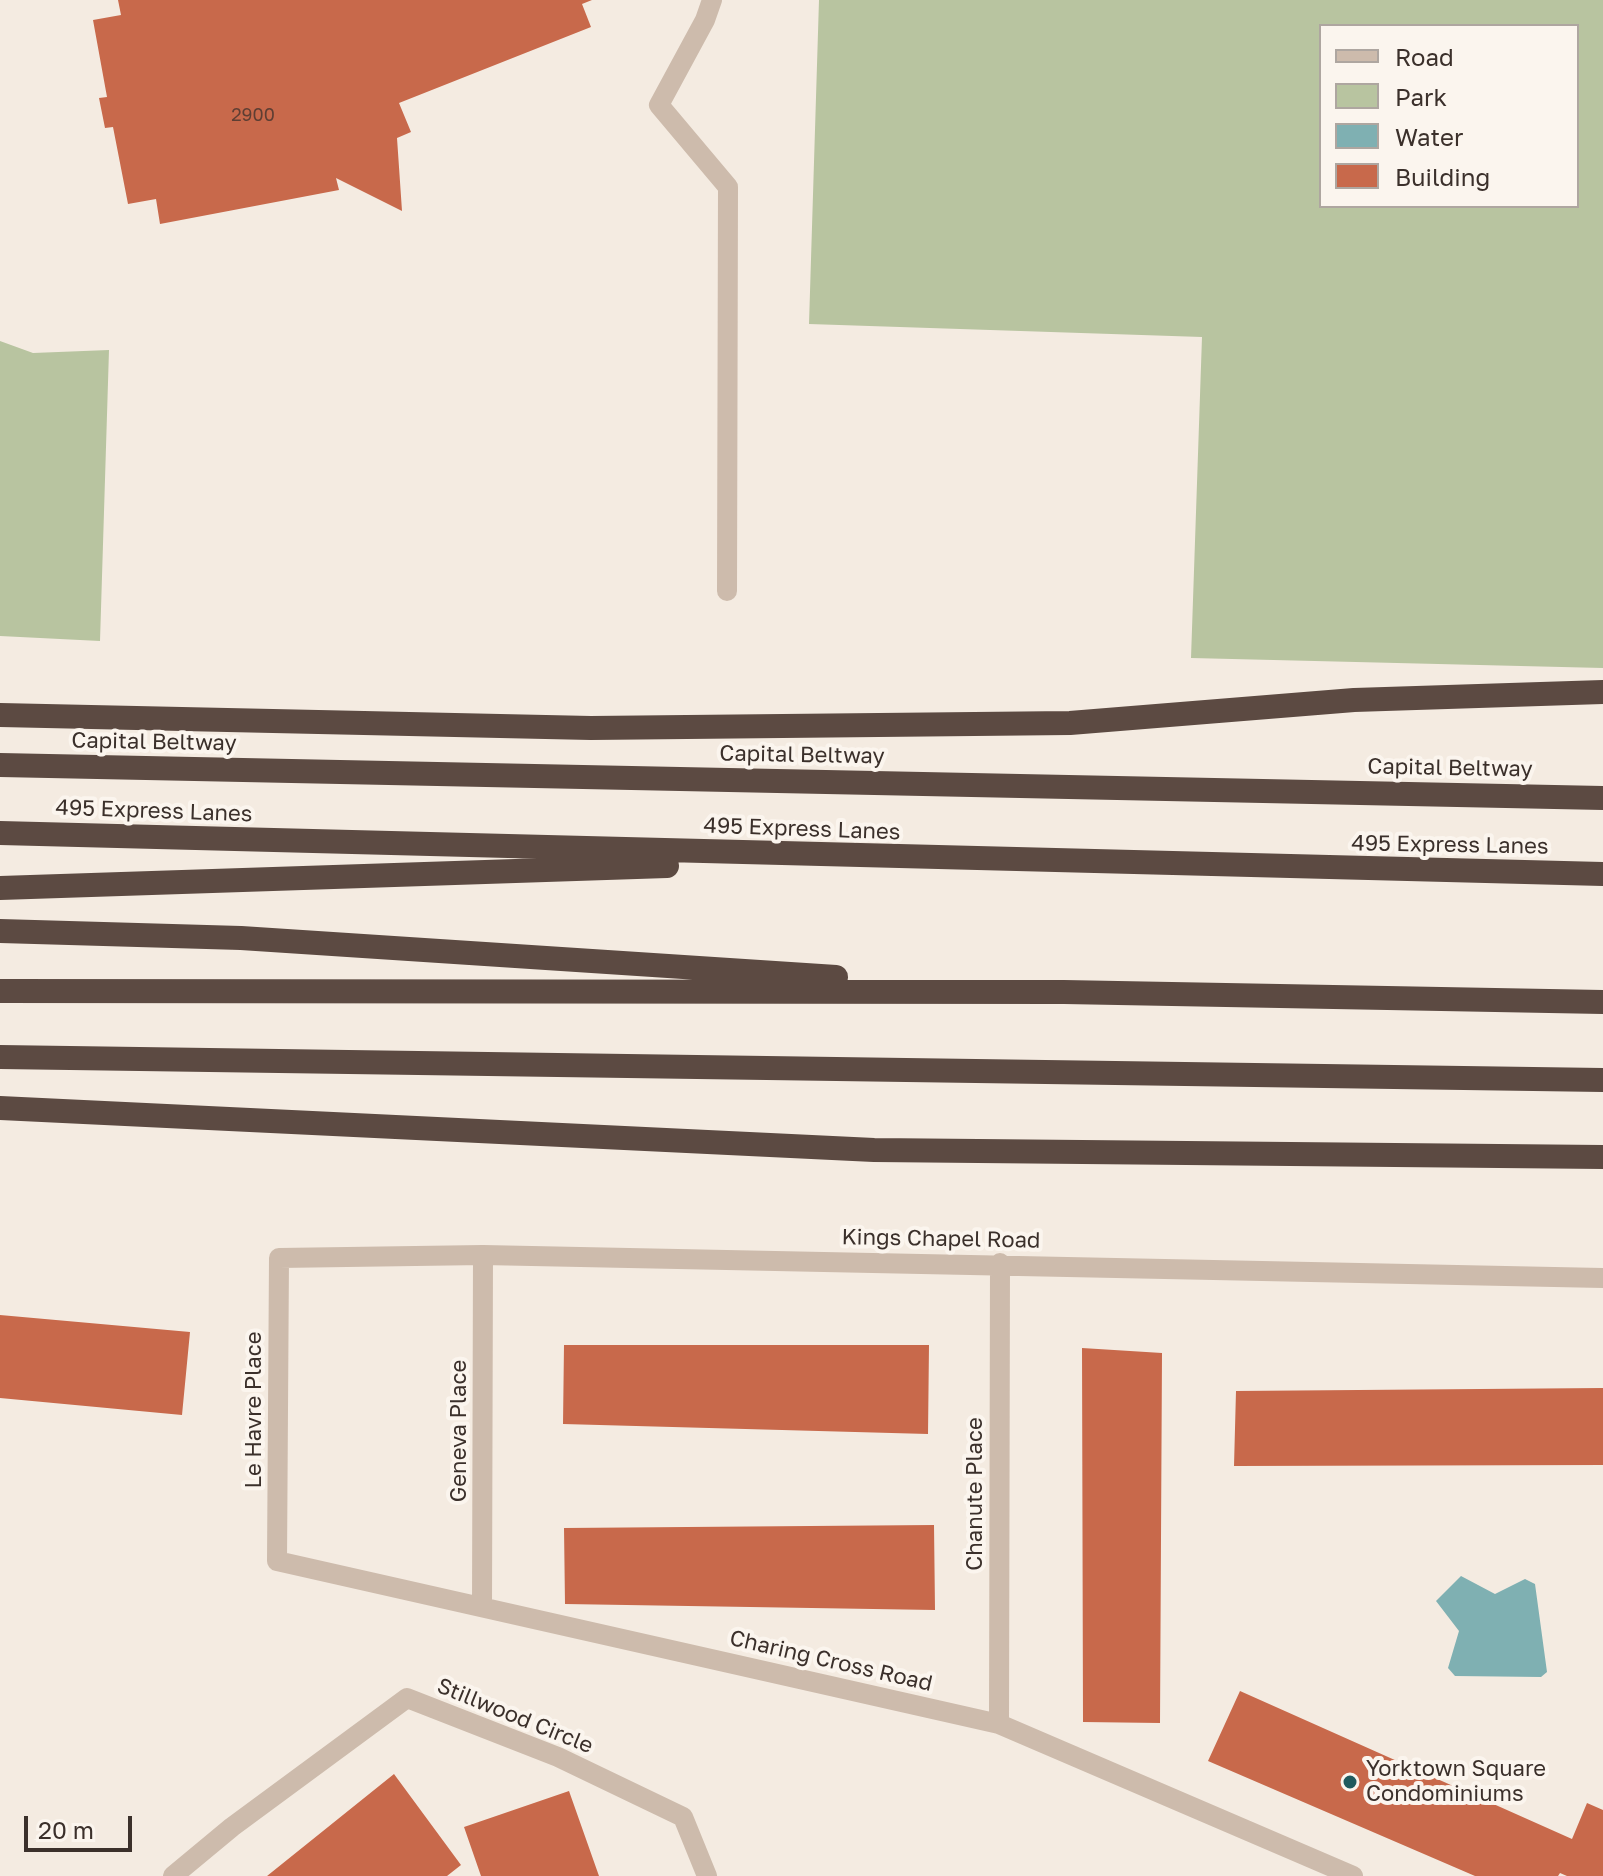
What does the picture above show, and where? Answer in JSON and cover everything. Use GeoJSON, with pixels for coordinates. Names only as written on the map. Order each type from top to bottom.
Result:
{"type":"FeatureCollection","features":[{"type":"Feature","properties":{"kind":"highway"},"geometry":{"type":"LineString","coordinates":[[0,715],[591,728],[1070,723],[1354,700],[1603,692]]}},
{"type":"Feature","properties":{"kind":"highway","name":"Capital Beltway"},"geometry":{"type":"LineString","coordinates":[[0,765],[1603,798]]}},
{"type":"Feature","properties":{"kind":"highway","name":"495 Express Lanes"},"geometry":{"type":"LineString","coordinates":[[0,833],[1603,874]]}},
{"type":"Feature","properties":{"kind":"highway"},"geometry":{"type":"LineString","coordinates":[[0,888],[909,858]]}},
{"type":"Feature","properties":{"kind":"highway"},"geometry":{"type":"LineString","coordinates":[[0,931],[241,938],[1064,992]]}},
{"type":"Feature","properties":{"kind":"highway"},"geometry":{"type":"LineString","coordinates":[[0,991],[1064,992],[1603,1002]]}},
{"type":"Feature","properties":{"kind":"highway"},"geometry":{"type":"LineString","coordinates":[[0,1057],[1603,1080]]}},
{"type":"Feature","properties":{"kind":"highway"},"geometry":{"type":"LineString","coordinates":[[0,1108],[874,1150],[1603,1157]]}},
{"type":"Feature","properties":{"kind":"street"},"geometry":{"type":"LineString","coordinates":[[712,0],[705,20],[659,105],[728,187],[727,591]]}},
{"type":"Feature","properties":{"kind":"street","name":"Kings Chapel Road"},"geometry":{"type":"LineString","coordinates":[[279,1258],[483,1255],[1000,1263],[1603,1278]]}},
{"type":"Feature","properties":{"kind":"street","name":"Geneva Place"},"geometry":{"type":"LineString","coordinates":[[482,1607],[483,1255]]}},
{"type":"Feature","properties":{"kind":"street","name":"Le Havre Place"},"geometry":{"type":"LineString","coordinates":[[277,1561],[279,1258]]}},
{"type":"Feature","properties":{"kind":"street","name":"Chanute Place"},"geometry":{"type":"LineString","coordinates":[[999,1724],[1000,1263]]}},
{"type":"Feature","properties":{"kind":"street","name":"Charing Cross Road"},"geometry":{"type":"LineString","coordinates":[[277,1561],[999,1724],[1353,1876]]}},
{"type":"Feature","properties":{"kind":"street","name":"Stillwood Circle"},"geometry":{"type":"LineString","coordinates":[[173,1876],[232,1827],[407,1698],[558,1757],[683,1817],[707,1876]]}},
{"type":"Feature","properties":{"kind":"green space"},"geometry":{"type":"Polygon","coordinates":[[[819,0],[1603,0],[1603,668],[1191,658],[1202,337],[809,324],[819,0]]]}},
{"type":"Feature","properties":{"kind":"green space"},"geometry":{"type":"Polygon","coordinates":[[[0,341],[33,353],[109,350],[100,641],[0,636],[0,341]]]}},
{"type":"Feature","properties":{"kind":"water"},"geometry":{"type":"Polygon","coordinates":[[[1461,1576],[1495,1594],[1525,1579],[1535,1584],[1547,1672],[1541,1677],[1455,1676],[1448,1668],[1459,1631],[1436,1601],[1461,1576]]]}},
{"type":"Feature","properties":{"kind":"building"},"geometry":{"type":"Polygon","coordinates":[[[118,0],[592,0],[582,4],[591,27],[399,103],[411,132],[397,138],[402,211],[336,178],[339,190],[160,224],[156,199],[128,204],[113,127],[105,128],[99,98],[107,97],[93,20],[121,15],[118,0]]]}},
{"type":"Feature","properties":{"kind":"building"},"geometry":{"type":"Polygon","coordinates":[[[0,1315],[190,1332],[182,1415],[0,1398],[0,1315]]]}},
{"type":"Feature","properties":{"kind":"building"},"geometry":{"type":"Polygon","coordinates":[[[564,1345],[929,1345],[928,1434],[563,1424],[564,1345]]]}},
{"type":"Feature","properties":{"kind":"building"},"geometry":{"type":"Polygon","coordinates":[[[1082,1348],[1162,1353],[1160,1723],[1083,1722],[1082,1348]]]}},
{"type":"Feature","properties":{"kind":"building"},"geometry":{"type":"Polygon","coordinates":[[[1603,1388],[1603,1465],[1234,1466],[1236,1391],[1603,1388]]]}},
{"type":"Feature","properties":{"kind":"building"},"geometry":{"type":"Polygon","coordinates":[[[934,1525],[935,1610],[565,1604],[564,1528],[934,1525]]]}},
{"type":"Feature","properties":{"kind":"building","name":"Yorktown Square Condominiums"},"geometry":{"type":"Polygon","coordinates":[[[1240,1691],[1572,1839],[1587,1803],[1603,1810],[1603,1876],[1567,1876],[1560,1873],[1558,1876],[1475,1876],[1208,1761],[1240,1691]]]}},
{"type":"Feature","properties":{"kind":"building"},"geometry":{"type":"Polygon","coordinates":[[[394,1774],[461,1865],[447,1876],[267,1876],[394,1774]]]}},
{"type":"Feature","properties":{"kind":"building"},"geometry":{"type":"Polygon","coordinates":[[[569,1791],[599,1876],[481,1876],[464,1827],[569,1791]]]}},
{"type":"Feature","properties":{"kind":"place","name":"Yorktown Square Condominiums"},"geometry":{"type":"Point","coordinates":[1350,1782]}}]}
